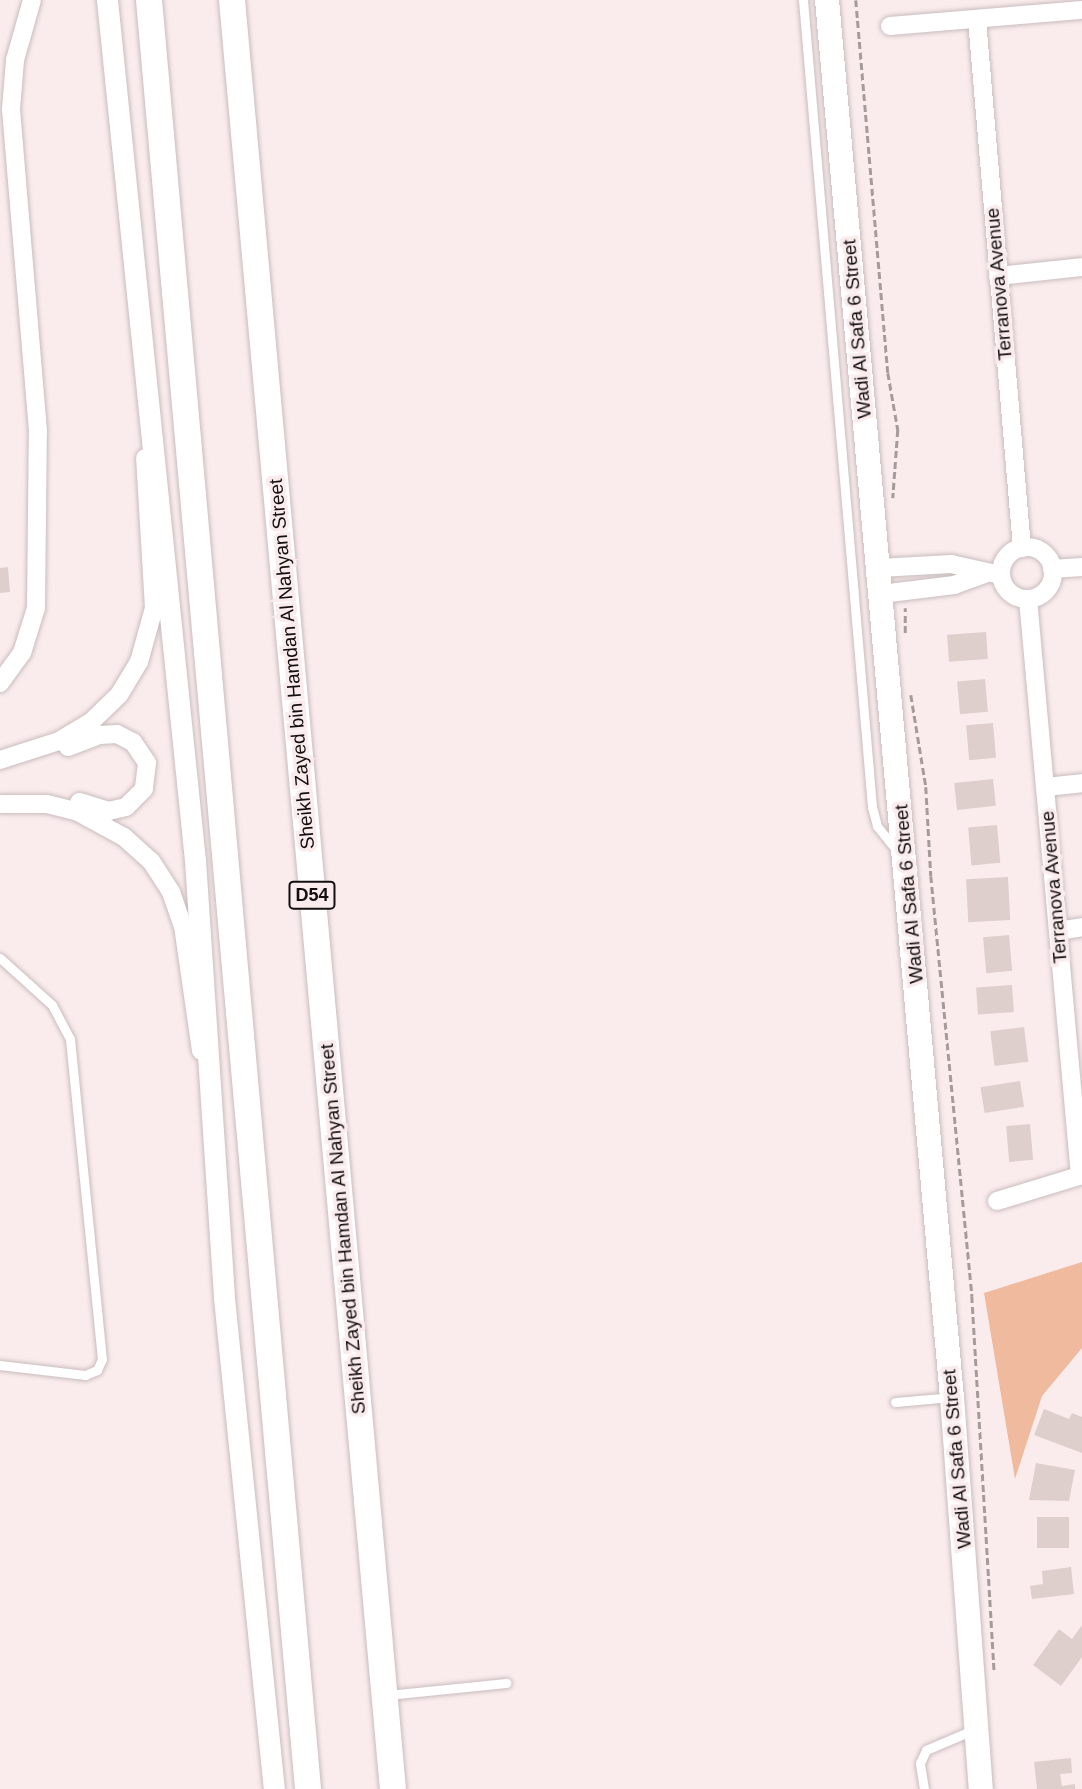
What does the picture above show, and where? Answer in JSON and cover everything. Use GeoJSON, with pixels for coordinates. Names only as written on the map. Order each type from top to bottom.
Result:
{"type":"FeatureCollection","features":[{"type":"Feature","properties":{"kind":"main road"},"geometry":{"type":"LineString","coordinates":[[149,0],[308,1789]]}},
{"type":"Feature","properties":{"kind":"main road","name":"Sheikh Zayed bin Hamdan Al Nahyan Street"},"geometry":{"type":"LineString","coordinates":[[232,0],[393,1789]]}},
{"type":"Feature","properties":{"kind":"main road","name":"Wadi Al Safa 6 Street"},"geometry":{"type":"LineString","coordinates":[[827,0],[879,568],[901,591],[906,861],[953,1397],[981,1789]]}},
{"type":"Feature","properties":{"kind":"street"},"geometry":{"type":"LineString","coordinates":[[0,682],[22,653],[36,608],[38,431],[11,109],[15,60],[32,0]]}},
{"type":"Feature","properties":{"kind":"street"},"geometry":{"type":"LineString","coordinates":[[107,0],[149,388],[213,1082],[223,1298],[274,1789]]}},
{"type":"Feature","properties":{"kind":"street"},"geometry":{"type":"LineString","coordinates":[[890,26],[1082,10]]}},
{"type":"Feature","properties":{"kind":"street","name":"Terranova Avenue"},"geometry":{"type":"LineString","coordinates":[[977,20],[1023,548]]}},
{"type":"Feature","properties":{"kind":"street"},"geometry":{"type":"LineString","coordinates":[[998,276],[1082,267]]}},
{"type":"Feature","properties":{"kind":"street"},"geometry":{"type":"LineString","coordinates":[[0,760],[59,741],[92,721],[119,695],[146,645],[155,589],[146,498],[149,388]]}},
{"type":"Feature","properties":{"kind":"street"},"geometry":{"type":"LineString","coordinates":[[879,568],[951,564],[987,576],[1013,595],[1028,599],[1047,589],[1052,569],[1042,552],[1023,548],[1007,557],[987,576],[901,591]]}},
{"type":"Feature","properties":{"kind":"street"},"geometry":{"type":"LineString","coordinates":[[901,591],[914,565]]}},
{"type":"Feature","properties":{"kind":"street"},"geometry":{"type":"LineString","coordinates":[[1052,569],[1082,567]]}},
{"type":"Feature","properties":{"kind":"street","name":"Terranova Avenue"},"geometry":{"type":"LineString","coordinates":[[997,1201],[1081,1175],[1028,599]]}},
{"type":"Feature","properties":{"kind":"street"},"geometry":{"type":"LineString","coordinates":[[0,771],[108,733],[125,737],[139,748],[148,772],[139,796],[117,810],[36,794],[0,797]]}},
{"type":"Feature","properties":{"kind":"street"},"geometry":{"type":"LineString","coordinates":[[1045,787],[1082,783]]}},
{"type":"Feature","properties":{"kind":"street"},"geometry":{"type":"LineString","coordinates":[[0,804],[47,804],[78,812],[124,837],[150,861],[171,892],[183,926],[197,1036],[213,1082]]}},
{"type":"Feature","properties":{"kind":"street"},"geometry":{"type":"LineString","coordinates":[[1058,931],[1082,927]]}},
{"type":"Feature","properties":{"kind":"street"},"geometry":{"type":"LineString","coordinates":[[266,1789],[271,1755]]}},
{"type":"Feature","properties":{"kind":"lane"},"geometry":{"type":"LineString","coordinates":[[803,0],[872,807],[883,836],[906,861]]}},
{"type":"Feature","properties":{"kind":"lane"},"geometry":{"type":"LineString","coordinates":[[0,958],[52,1005],[70,1039],[102,1359],[97,1370],[85,1375],[0,1365]]}},
{"type":"Feature","properties":{"kind":"lane"},"geometry":{"type":"LineString","coordinates":[[895,1402],[953,1397]]}},
{"type":"Feature","properties":{"kind":"lane"},"geometry":{"type":"LineString","coordinates":[[385,1696],[506,1683]]}},
{"type":"Feature","properties":{"kind":"lane"},"geometry":{"type":"LineString","coordinates":[[924,1789],[920,1763],[926,1750],[978,1728]]}},
{"type":"Feature","properties":{"kind":"path"},"geometry":{"type":"LineString","coordinates":[[856,0],[888,373],[898,430],[892,510]]}},
{"type":"Feature","properties":{"kind":"path"},"geometry":{"type":"LineString","coordinates":[[901,591],[906,646]]}},
{"type":"Feature","properties":{"kind":"path"},"geometry":{"type":"LineString","coordinates":[[911,693],[926,787],[944,1024],[972,1296],[995,1682]]}},
{"type":"Feature","properties":{"kind":"shaded area"},"geometry":{"type":"Polygon","coordinates":[[[1082,1262],[1082,1348],[1042,1396],[1015,1479],[984,1293],[1082,1262]]]}},
{"type":"Feature","properties":{"kind":"building"},"geometry":{"type":"Polygon","coordinates":[[[8,567],[10,592],[0,593],[0,568],[8,567]]]}},
{"type":"Feature","properties":{"kind":"building"},"geometry":{"type":"Polygon","coordinates":[[[986,632],[988,659],[949,662],[947,635],[986,632]]]}},
{"type":"Feature","properties":{"kind":"building"},"geometry":{"type":"Polygon","coordinates":[[[985,679],[988,712],[960,714],[957,681],[985,679]]]}},
{"type":"Feature","properties":{"kind":"building"},"geometry":{"type":"Polygon","coordinates":[[[993,723],[996,758],[969,760],[966,725],[993,723]]]}},
{"type":"Feature","properties":{"kind":"building"},"geometry":{"type":"Polygon","coordinates":[[[993,779],[996,806],[957,810],[954,783],[993,779]]]}},
{"type":"Feature","properties":{"kind":"building"},"geometry":{"type":"Polygon","coordinates":[[[997,825],[1000,863],[971,865],[968,828],[997,825]]]}},
{"type":"Feature","properties":{"kind":"building"},"geometry":{"type":"Polygon","coordinates":[[[1008,877],[1010,920],[968,922],[966,879],[1008,877]]]}},
{"type":"Feature","properties":{"kind":"building"},"geometry":{"type":"Polygon","coordinates":[[[1009,935],[1012,971],[986,973],[983,937],[1009,935]]]}},
{"type":"Feature","properties":{"kind":"building"},"geometry":{"type":"Polygon","coordinates":[[[1012,985],[1014,1012],[978,1014],[976,988],[1012,985]]]}},
{"type":"Feature","properties":{"kind":"building"},"geometry":{"type":"Polygon","coordinates":[[[1024,1027],[1028,1062],[995,1066],[990,1031],[1024,1027]]]}},
{"type":"Feature","properties":{"kind":"building"},"geometry":{"type":"Polygon","coordinates":[[[1020,1081],[1024,1107],[985,1113],[980,1087],[1020,1081]]]}},
{"type":"Feature","properties":{"kind":"building"},"geometry":{"type":"Polygon","coordinates":[[[1030,1124],[1033,1160],[1009,1162],[1006,1126],[1030,1124]]]}},
{"type":"Feature","properties":{"kind":"building"},"geometry":{"type":"Polygon","coordinates":[[[1044,1409],[1069,1419],[1072,1413],[1082,1417],[1082,1453],[1034,1435],[1044,1409]]]}},
{"type":"Feature","properties":{"kind":"building"},"geometry":{"type":"Polygon","coordinates":[[[1036,1463],[1075,1470],[1069,1501],[1029,1500],[1036,1463]]]}},
{"type":"Feature","properties":{"kind":"building"},"geometry":{"type":"Polygon","coordinates":[[[1037,1517],[1069,1517],[1069,1548],[1037,1548],[1037,1517]]]}},
{"type":"Feature","properties":{"kind":"building"},"geometry":{"type":"Polygon","coordinates":[[[1071,1567],[1074,1594],[1032,1599],[1030,1586],[1043,1584],[1042,1571],[1071,1567]]]}},
{"type":"Feature","properties":{"kind":"building"},"geometry":{"type":"Polygon","coordinates":[[[1082,1625],[1082,1657],[1061,1686],[1033,1665],[1059,1629],[1072,1639],[1082,1625]]]}},
{"type":"Feature","properties":{"kind":"building"},"geometry":{"type":"Polygon","coordinates":[[[1071,1758],[1072,1773],[1060,1774],[1062,1786],[1075,1784],[1075,1789],[1037,1789],[1034,1762],[1071,1758]]]}}]}
